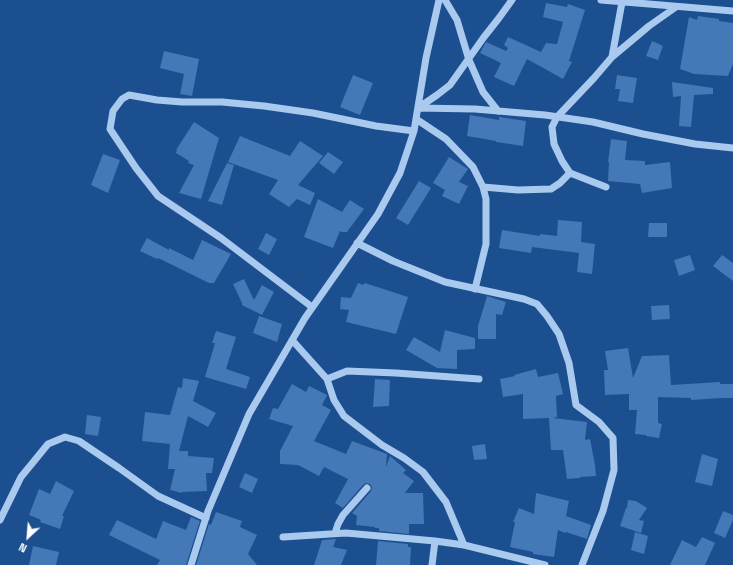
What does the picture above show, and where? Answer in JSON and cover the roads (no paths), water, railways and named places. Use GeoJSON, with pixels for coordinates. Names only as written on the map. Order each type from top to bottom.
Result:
{"type":"FeatureCollection","features":[{"type":"Feature","properties":{"kind":"street"},"geometry":{"type":"LineString","coordinates":[[191,565],[206,518],[249,414],[305,318],[378,214],[400,173],[414,131],[426,58],[439,0]]}},
{"type":"Feature","properties":{"kind":"street"},"geometry":{"type":"LineString","coordinates":[[445,0],[457,20],[469,60],[483,92],[498,111]]}},
{"type":"Feature","properties":{"kind":"street"},"geometry":{"type":"LineString","coordinates":[[418,108],[450,85],[512,0]]}},
{"type":"Feature","properties":{"kind":"street"},"geometry":{"type":"LineString","coordinates":[[601,0],[733,11]]}},
{"type":"Feature","properties":{"kind":"street"},"geometry":{"type":"LineString","coordinates":[[612,57],[622,2]]}},
{"type":"Feature","properties":{"kind":"street"},"geometry":{"type":"LineString","coordinates":[[606,187],[570,173],[562,161],[554,144],[552,127],[557,117],[612,57],[649,26],[676,7]]}},
{"type":"Feature","properties":{"kind":"street"},"geometry":{"type":"LineString","coordinates":[[312,307],[221,238],[158,196],[136,168],[110,129],[112,112],[122,99],[129,96],[182,102],[222,102],[264,106],[376,126],[414,131]]}},
{"type":"Feature","properties":{"kind":"street"},"geometry":{"type":"LineString","coordinates":[[418,108],[475,109],[557,117],[593,122],[642,134],[696,144],[733,148]]}},
{"type":"Feature","properties":{"kind":"street"},"geometry":{"type":"LineString","coordinates":[[416,119],[451,144],[473,167],[483,187],[486,199],[486,244],[475,289]]}},
{"type":"Feature","properties":{"kind":"street"},"geometry":{"type":"LineString","coordinates":[[483,187],[518,190],[551,189],[560,183],[570,173]]}},
{"type":"Feature","properties":{"kind":"street"},"geometry":{"type":"LineString","coordinates":[[357,243],[393,261],[445,282],[524,299],[538,304],[547,316],[559,334],[569,363],[576,406],[599,422],[613,438],[614,470],[603,511],[582,565]]}},
{"type":"Feature","properties":{"kind":"street"},"geometry":{"type":"LineString","coordinates":[[292,340],[327,379],[334,400],[344,416],[382,445],[404,458],[423,472],[446,502],[464,545]]}},
{"type":"Feature","properties":{"kind":"street"},"geometry":{"type":"LineString","coordinates":[[327,379],[347,372],[396,373],[479,379]]}},
{"type":"Feature","properties":{"kind":"street"},"geometry":{"type":"LineString","coordinates":[[0,520],[21,477],[48,444],[65,437],[79,441],[158,496],[206,518]]}},
{"type":"Feature","properties":{"kind":"street"},"geometry":{"type":"LineString","coordinates":[[335,534],[343,515],[367,488]]}},
{"type":"Feature","properties":{"kind":"street"},"geometry":{"type":"LineString","coordinates":[[283,537],[346,533],[435,541],[464,545],[545,565]]}},
{"type":"Feature","properties":{"kind":"street"},"geometry":{"type":"LineString","coordinates":[[432,565],[435,541]]}}]}
